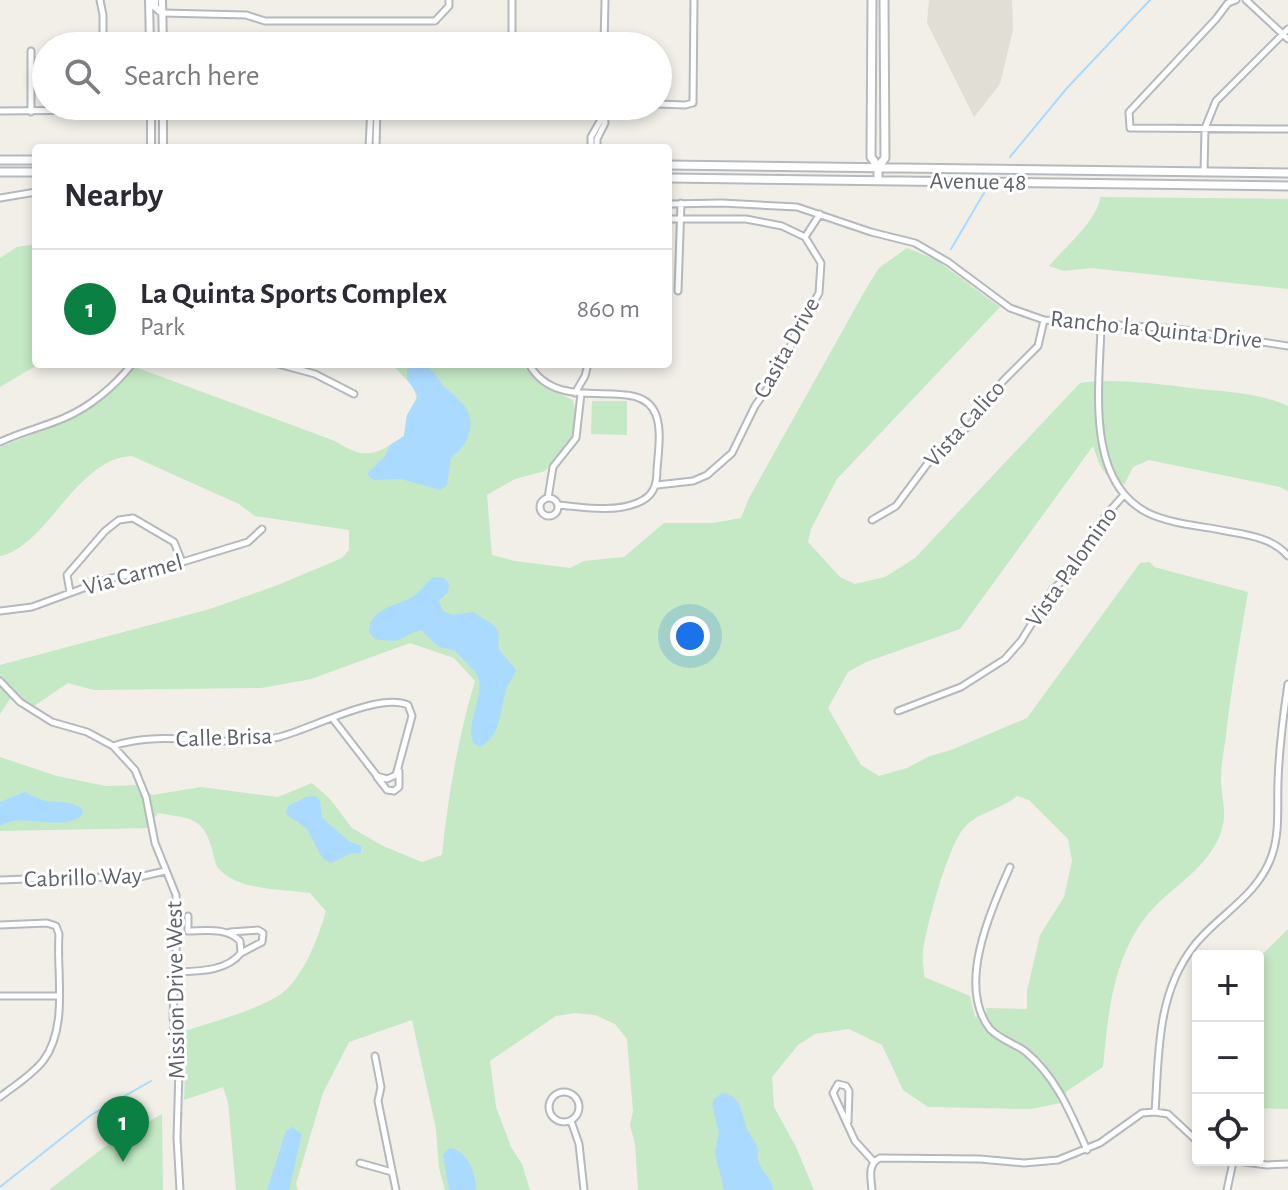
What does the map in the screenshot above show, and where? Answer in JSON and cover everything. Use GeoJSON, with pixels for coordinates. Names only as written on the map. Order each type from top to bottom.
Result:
{"type":"FeatureCollection","features":[{"type":"Feature","properties":{"kind":"main road"},"geometry":{"type":"LineString","coordinates":[[872,0],[871,157],[878,167],[878,180]]}},
{"type":"Feature","properties":{"kind":"main road"},"geometry":{"type":"LineString","coordinates":[[878,167],[885,158],[884,2]]}},
{"type":"Feature","properties":{"kind":"main road"},"geometry":{"type":"LineString","coordinates":[[872,30],[878,61],[884,65]]}},
{"type":"Feature","properties":{"kind":"main road"},"geometry":{"type":"LineString","coordinates":[[0,160],[32,160]]}},
{"type":"Feature","properties":{"kind":"main road","name":"Avenue 48"},"geometry":{"type":"LineString","coordinates":[[672,165],[1288,173]]}},
{"type":"Feature","properties":{"kind":"main road"},"geometry":{"type":"LineString","coordinates":[[0,172],[32,172]]}},
{"type":"Feature","properties":{"kind":"main road"},"geometry":{"type":"LineString","coordinates":[[1204,172],[1205,185]]}},
{"type":"Feature","properties":{"kind":"main road","name":"Avenue 48"},"geometry":{"type":"LineString","coordinates":[[672,178],[1287,185]]}},
{"type":"Feature","properties":{"kind":"street"},"geometry":{"type":"LineString","coordinates":[[100,0],[103,32]]}},
{"type":"Feature","properties":{"kind":"street"},"geometry":{"type":"LineString","coordinates":[[149,0],[150,32]]}},
{"type":"Feature","properties":{"kind":"street"},"geometry":{"type":"LineString","coordinates":[[155,0],[155,7],[162,13],[246,15],[265,21],[435,21],[449,6],[449,0]]}},
{"type":"Feature","properties":{"kind":"street"},"geometry":{"type":"LineString","coordinates":[[162,0],[163,32]]}},
{"type":"Feature","properties":{"kind":"street"},"geometry":{"type":"LineString","coordinates":[[512,0],[512,32]]}},
{"type":"Feature","properties":{"kind":"street"},"geometry":{"type":"LineString","coordinates":[[604,32],[605,0]]}},
{"type":"Feature","properties":{"kind":"street"},"geometry":{"type":"LineString","coordinates":[[672,104],[693,103],[694,0]]}},
{"type":"Feature","properties":{"kind":"street"},"geometry":{"type":"LineString","coordinates":[[1236,0],[1228,3],[1129,112],[1130,128],[1288,129]]}},
{"type":"Feature","properties":{"kind":"street"},"geometry":{"type":"LineString","coordinates":[[1246,0],[1285,36]]}},
{"type":"Feature","properties":{"kind":"street"},"geometry":{"type":"LineString","coordinates":[[1204,172],[1205,128],[1216,101],[1285,36],[1288,29]]}},
{"type":"Feature","properties":{"kind":"street"},"geometry":{"type":"LineString","coordinates":[[0,111],[31,112],[31,51]]}},
{"type":"Feature","properties":{"kind":"street"},"geometry":{"type":"LineString","coordinates":[[151,120],[151,144]]}},
{"type":"Feature","properties":{"kind":"street"},"geometry":{"type":"LineString","coordinates":[[163,120],[163,144]]}},
{"type":"Feature","properties":{"kind":"street"},"geometry":{"type":"LineString","coordinates":[[369,144],[372,120]]}},
{"type":"Feature","properties":{"kind":"street"},"geometry":{"type":"LineString","coordinates":[[375,120],[376,144]]}},
{"type":"Feature","properties":{"kind":"street"},"geometry":{"type":"LineString","coordinates":[[595,144],[605,120]]}},
{"type":"Feature","properties":{"kind":"street"},"geometry":{"type":"LineString","coordinates":[[0,198],[32,193]]}},
{"type":"Feature","properties":{"kind":"street"},"geometry":{"type":"LineString","coordinates":[[678,291],[681,203]]}},
{"type":"Feature","properties":{"kind":"street","name":"Rancho la Quinta Drive"},"geometry":{"type":"LineString","coordinates":[[672,204],[781,205],[915,243],[948,262],[1010,308],[1044,320],[1177,329],[1288,346]]}},
{"type":"Feature","properties":{"kind":"street"},"geometry":{"type":"LineString","coordinates":[[672,219],[746,219],[782,226],[805,237],[820,214]]}},
{"type":"Feature","properties":{"kind":"street","name":"Casita Drive"},"geometry":{"type":"LineString","coordinates":[[657,485],[693,481],[707,475],[732,453],[755,406],[783,366],[795,334],[819,293],[821,263],[805,237]]}},
{"type":"Feature","properties":{"kind":"street","name":"Vista Calico"},"geometry":{"type":"LineString","coordinates":[[872,520],[896,506],[928,463],[969,426],[1003,381],[1038,346],[1044,320]]}},
{"type":"Feature","properties":{"kind":"street"},"geometry":{"type":"LineString","coordinates":[[1101,325],[1101,440],[1109,471],[1124,495],[1146,512],[1169,520],[1265,540],[1288,556]]}},
{"type":"Feature","properties":{"kind":"street"},"geometry":{"type":"LineString","coordinates":[[0,442],[24,430],[66,417],[110,389],[128,368]]}},
{"type":"Feature","properties":{"kind":"street"},"geometry":{"type":"LineString","coordinates":[[293,368],[315,374],[354,394]]}},
{"type":"Feature","properties":{"kind":"street"},"geometry":{"type":"LineString","coordinates":[[531,368],[549,386],[578,394],[628,394],[642,398],[651,406],[658,429],[657,485],[642,501],[630,506],[602,508],[558,505]]}},
{"type":"Feature","properties":{"kind":"street"},"geometry":{"type":"LineString","coordinates":[[558,505],[553,515],[544,514],[540,504],[548,498],[553,467],[576,438],[578,394],[587,368]]}},
{"type":"Feature","properties":{"kind":"street","name":"Vista Palomino"},"geometry":{"type":"LineString","coordinates":[[898,711],[961,687],[1005,659],[1021,641],[1053,589],[1079,566],[1106,515],[1124,495]]}},
{"type":"Feature","properties":{"kind":"street"},"geometry":{"type":"LineString","coordinates":[[548,498],[558,505]]}},
{"type":"Feature","properties":{"kind":"street"},"geometry":{"type":"LineString","coordinates":[[70,592],[67,575],[105,531],[119,520],[133,518],[174,542],[182,562]]}},
{"type":"Feature","properties":{"kind":"street","name":"Via Carmel"},"geometry":{"type":"LineString","coordinates":[[0,611],[32,607],[111,578],[153,571],[248,542],[262,529]]}},
{"type":"Feature","properties":{"kind":"street","name":"Mission Drive West"},"geometry":{"type":"LineString","coordinates":[[0,681],[20,702],[52,722],[87,732],[113,746],[135,770],[146,797],[150,822],[176,895],[173,1017],[179,1070],[177,1138],[180,1190]]}},
{"type":"Feature","properties":{"kind":"street"},"geometry":{"type":"LineString","coordinates":[[1155,1112],[1161,1018],[1172,983],[1193,946],[1254,886],[1272,857],[1278,828],[1281,729],[1288,684]]}},
{"type":"Feature","properties":{"kind":"street","name":"Calle Brisa"},"geometry":{"type":"LineString","coordinates":[[113,746],[155,740],[245,742],[274,738],[384,702],[398,702],[408,705],[412,716],[399,770]]}},
{"type":"Feature","properties":{"kind":"street"},"geometry":{"type":"LineString","coordinates":[[333,719],[387,790],[394,791],[400,784],[399,770]]}},
{"type":"Feature","properties":{"kind":"street"},"geometry":{"type":"LineString","coordinates":[[377,776],[392,778],[399,770]]}},
{"type":"Feature","properties":{"kind":"street"},"geometry":{"type":"LineString","coordinates":[[1010,867],[991,909],[979,951],[976,986],[979,1008],[991,1031],[1025,1051],[1046,1073],[1065,1099],[1087,1150]]}},
{"type":"Feature","properties":{"kind":"street","name":"Cabrillo Way"},"geometry":{"type":"LineString","coordinates":[[0,880],[135,878],[165,871]]}},
{"type":"Feature","properties":{"kind":"street"},"geometry":{"type":"LineString","coordinates":[[175,972],[217,968],[262,942],[263,933],[258,930],[188,931],[188,916]]}},
{"type":"Feature","properties":{"kind":"street"},"geometry":{"type":"LineString","coordinates":[[0,925],[47,923],[57,928],[58,996],[57,1027],[48,1053],[36,1068],[0,1097]]}},
{"type":"Feature","properties":{"kind":"street"},"geometry":{"type":"LineString","coordinates":[[225,932],[238,938],[241,953]]}},
{"type":"Feature","properties":{"kind":"street"},"geometry":{"type":"LineString","coordinates":[[0,996],[58,996]]}},
{"type":"Feature","properties":{"kind":"street"},"geometry":{"type":"LineString","coordinates":[[375,1056],[381,1087],[378,1101],[396,1190]]}},
{"type":"Feature","properties":{"kind":"street"},"geometry":{"type":"LineString","coordinates":[[848,1122],[849,1091],[846,1086],[838,1084],[833,1093],[855,1141],[874,1162]]}},
{"type":"Feature","properties":{"kind":"street"},"geometry":{"type":"LineString","coordinates":[[569,1092],[579,1102],[579,1111],[571,1121],[559,1121],[551,1114],[550,1102],[558,1093],[569,1092]]}},
{"type":"Feature","properties":{"kind":"street"},"geometry":{"type":"LineString","coordinates":[[872,1190],[871,1168],[874,1162],[884,1157],[1024,1163],[1058,1160],[1087,1150],[1142,1113],[1168,1114],[1192,1136]]}},
{"type":"Feature","properties":{"kind":"street"},"geometry":{"type":"LineString","coordinates":[[571,1121],[579,1144],[584,1190]]}},
{"type":"Feature","properties":{"kind":"street"},"geometry":{"type":"LineString","coordinates":[[360,1163],[392,1172]]}},
{"type":"Feature","properties":{"kind":"street"},"geometry":{"type":"LineString","coordinates":[[1264,1165],[1288,1164]]}},
{"type":"Feature","properties":{"kind":"street"},"geometry":{"type":"LineString","coordinates":[[1227,1190],[1230,1166]]}},
{"type":"Feature","properties":{"kind":"shaded area"},"geometry":{"type":"Polygon","coordinates":[[[929,0],[1012,0],[1013,30],[1000,84],[974,117],[927,23],[929,0]]]}},
{"type":"Feature","properties":{"kind":"green space"},"geometry":{"type":"Polygon","coordinates":[[[1100,197],[1288,199],[1288,289],[1091,268],[1064,271],[1049,266],[1094,215],[1100,197]]]}},
{"type":"Feature","properties":{"kind":"green space"},"geometry":{"type":"Polygon","coordinates":[[[32,245],[32,368],[0,387],[0,258],[17,247],[32,245]]]}},
{"type":"Feature","properties":{"kind":"green space"},"geometry":{"type":"Polygon","coordinates":[[[907,248],[935,259],[1000,307],[837,479],[811,529],[808,542],[840,577],[855,584],[885,577],[915,558],[1080,383],[1136,382],[1228,392],[1253,395],[1288,406],[1288,491],[1149,460],[1133,467],[1124,485],[1103,470],[1093,446],[960,629],[866,662],[848,672],[828,708],[861,765],[879,776],[907,768],[1027,718],[1140,563],[1150,562],[1154,567],[1248,592],[1222,762],[1224,812],[1221,832],[1208,856],[1149,913],[1127,948],[1114,986],[1103,1067],[1067,1091],[1060,1103],[1031,1109],[928,1107],[903,1090],[882,1045],[849,1029],[815,1034],[798,1045],[772,1077],[774,1107],[796,1147],[814,1190],[638,1190],[635,1144],[630,1125],[633,1111],[627,1039],[615,1024],[595,1015],[575,1013],[556,1016],[490,1061],[496,1107],[511,1147],[522,1164],[530,1190],[445,1190],[439,1168],[436,1129],[412,1020],[349,1042],[323,1093],[296,1184],[298,1190],[236,1190],[228,1102],[223,1087],[184,1100],[185,1075],[179,1033],[255,1007],[287,989],[308,958],[326,911],[310,893],[262,888],[229,877],[217,866],[205,832],[188,819],[158,813],[147,828],[0,831],[0,757],[57,776],[106,786],[137,785],[152,795],[201,787],[278,797],[312,783],[330,799],[352,828],[383,846],[422,862],[442,855],[454,767],[475,681],[454,658],[410,643],[311,679],[261,688],[94,690],[68,683],[34,706],[10,699],[0,714],[0,665],[210,609],[278,585],[342,558],[349,550],[349,530],[255,516],[239,504],[132,456],[112,461],[94,471],[33,537],[17,549],[0,556],[0,447],[74,417],[106,396],[138,368],[335,441],[354,451],[370,453],[404,436],[407,415],[417,400],[414,388],[396,368],[525,368],[542,386],[573,400],[576,415],[574,436],[545,471],[515,479],[487,495],[492,555],[570,568],[584,561],[624,557],[664,523],[713,523],[741,518],[749,498],[879,268],[907,248]],[[1017,796],[976,818],[958,837],[928,925],[923,952],[924,977],[970,996],[975,1017],[987,1012],[986,1008],[1027,1009],[1027,991],[1040,935],[1064,897],[1072,861],[1068,839],[1029,800],[1017,796]]]}},
{"type":"Feature","properties":{"kind":"green space"},"geometry":{"type":"Polygon","coordinates":[[[592,401],[627,401],[627,435],[591,434],[592,401]]]}},
{"type":"Feature","properties":{"kind":"green space"},"geometry":{"type":"Polygon","coordinates":[[[1288,929],[1288,1109],[1264,1108],[1264,953],[1288,929]]]}},
{"type":"Feature","properties":{"kind":"green space"},"geometry":{"type":"Polygon","coordinates":[[[162,1114],[163,1190],[49,1190],[103,1148],[162,1114]]]}},
{"type":"Feature","properties":{"kind":"water"},"geometry":{"type":"Polygon","coordinates":[[[407,369],[430,369],[465,407],[471,421],[466,442],[451,458],[447,485],[440,490],[401,479],[373,480],[367,474],[385,456],[390,445],[404,436],[407,415],[418,396],[407,379],[407,369]]]}},
{"type":"Feature","properties":{"kind":"water"},"geometry":{"type":"Polygon","coordinates":[[[434,577],[443,577],[449,584],[448,592],[439,601],[443,611],[452,615],[473,612],[492,624],[498,630],[499,650],[516,670],[507,687],[493,736],[480,747],[473,743],[471,734],[479,680],[466,662],[454,650],[439,647],[421,630],[392,641],[375,639],[369,632],[374,617],[415,595],[434,577]]]}},
{"type":"Feature","properties":{"kind":"water"},"geometry":{"type":"Polygon","coordinates":[[[25,792],[41,799],[72,804],[82,809],[83,814],[68,822],[20,820],[0,826],[0,802],[25,792]]]}},
{"type":"Feature","properties":{"kind":"water"},"geometry":{"type":"Polygon","coordinates":[[[316,796],[320,801],[322,818],[349,841],[361,846],[361,853],[350,854],[331,863],[323,859],[307,829],[286,814],[288,806],[306,797],[316,796]]]}},
{"type":"Feature","properties":{"kind":"water"},"geometry":{"type":"Polygon","coordinates":[[[722,1093],[734,1098],[741,1108],[749,1133],[757,1145],[760,1166],[773,1190],[724,1190],[715,1153],[719,1133],[712,1105],[722,1093]]]}},
{"type":"Feature","properties":{"kind":"water"},"geometry":{"type":"Polygon","coordinates":[[[292,1127],[302,1134],[289,1190],[267,1190],[286,1131],[292,1127]]]}},
{"type":"Feature","properties":{"kind":"water"},"geometry":{"type":"Polygon","coordinates":[[[450,1148],[462,1153],[470,1164],[476,1190],[449,1190],[443,1154],[450,1148]]]}},
{"type":"Feature","properties":{"kind":"waterway"},"geometry":{"type":"LineString","coordinates":[[1010,157],[1067,88],[1150,0]]}},
{"type":"Feature","properties":{"kind":"waterway"},"geometry":{"type":"LineString","coordinates":[[951,249],[984,193]]}},
{"type":"Feature","properties":{"kind":"waterway"},"geometry":{"type":"LineString","coordinates":[[0,1187],[91,1115],[151,1081]]}},
{"type":"Feature","properties":{"kind":"place","name":"La Quinta Sports Complex"},"geometry":{"type":"Point","coordinates":[123,1162]}}]}
